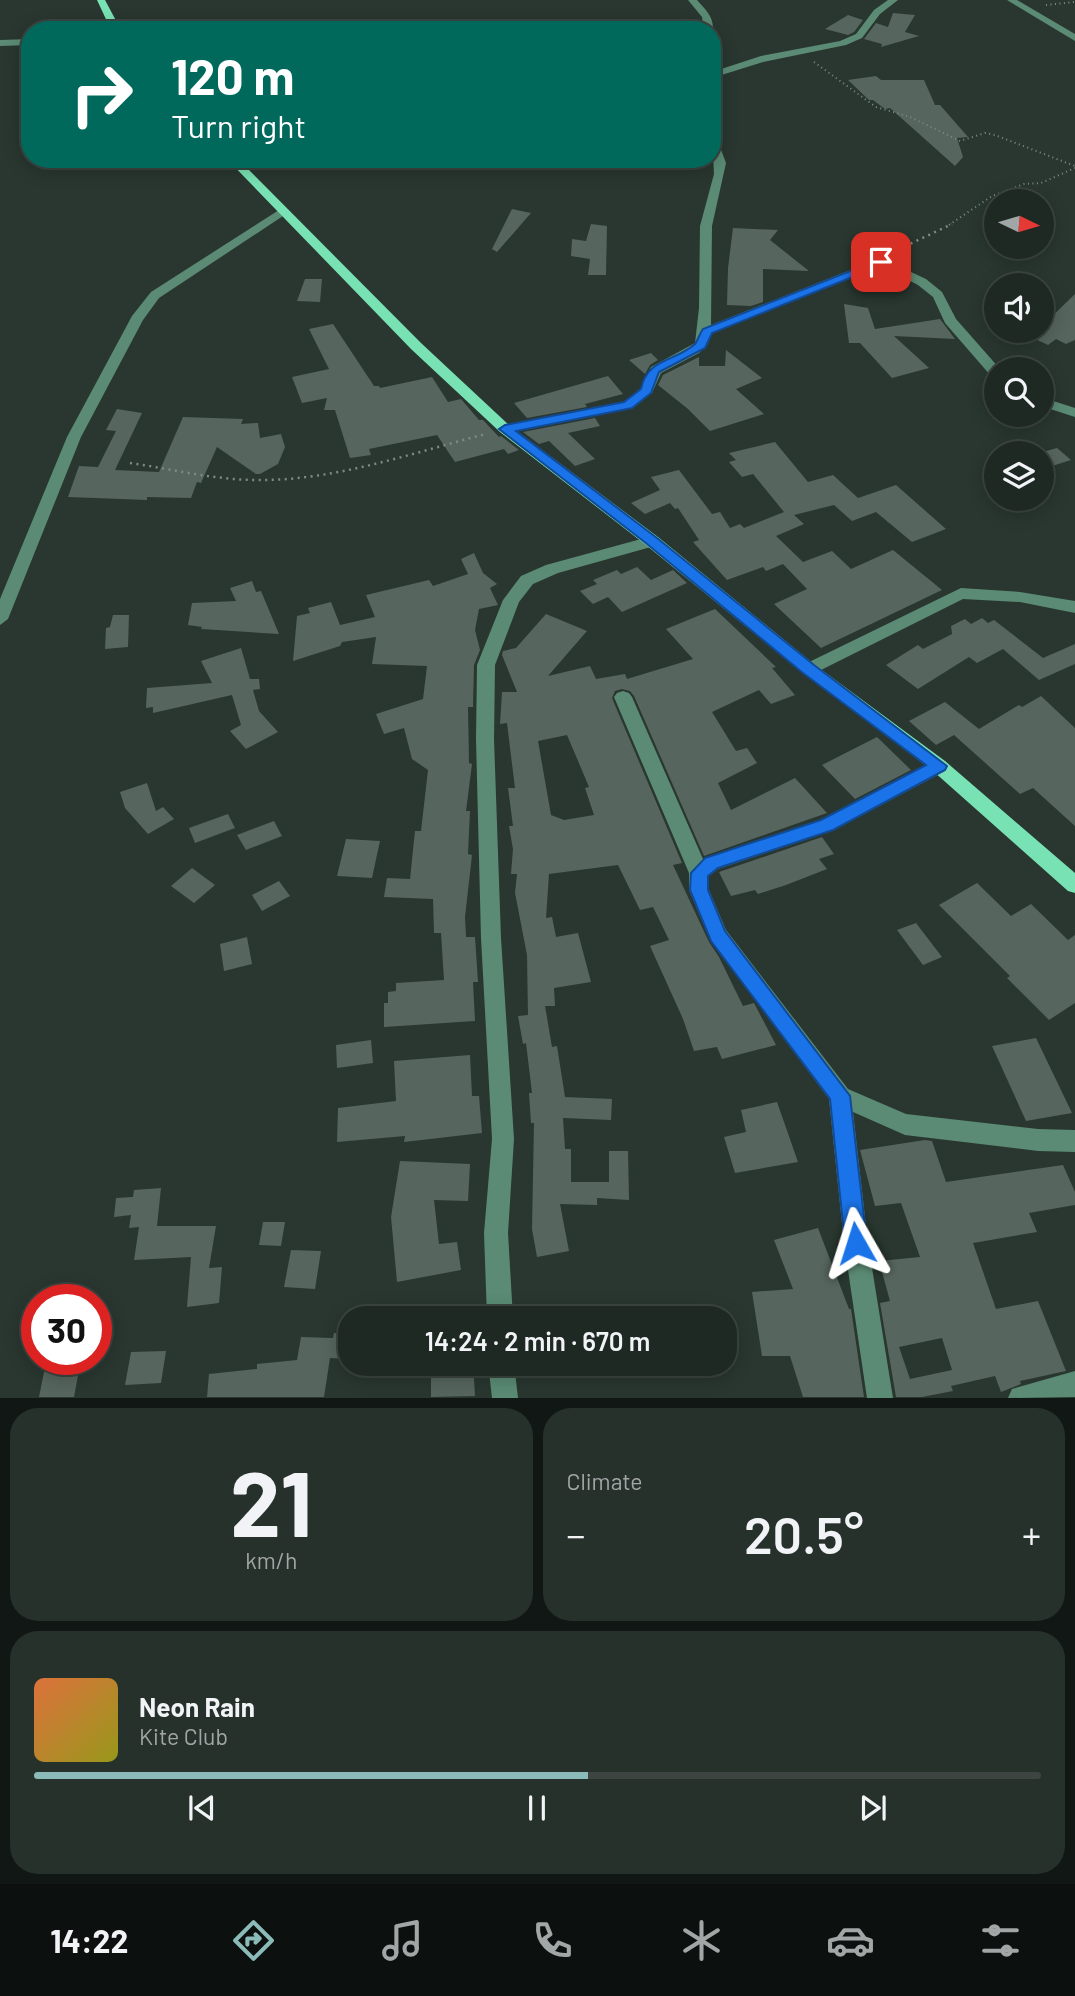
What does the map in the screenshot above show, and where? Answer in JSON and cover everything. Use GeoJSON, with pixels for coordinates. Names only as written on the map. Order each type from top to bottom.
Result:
{"type":"FeatureCollection","features":[{"type":"Feature","properties":{"kind":"main road"},"geometry":{"type":"LineString","coordinates":[[101,0],[112,21]]}},
{"type":"Feature","properties":{"kind":"main road"},"geometry":{"type":"LineString","coordinates":[[241,168],[416,346],[505,429],[652,541],[809,669],[939,766],[1075,885]]}},
{"type":"Feature","properties":{"kind":"street"},"geometry":{"type":"LineString","coordinates":[[692,0],[708,21]]}},
{"type":"Feature","properties":{"kind":"street"},"geometry":{"type":"LineString","coordinates":[[721,72],[761,60],[843,43],[859,36],[877,12],[894,0]]}},
{"type":"Feature","properties":{"kind":"street"},"geometry":{"type":"LineString","coordinates":[[1011,0],[1075,38]]}},
{"type":"Feature","properties":{"kind":"street"},"geometry":{"type":"LineString","coordinates":[[0,43],[21,43]]}},
{"type":"Feature","properties":{"kind":"street"},"geometry":{"type":"LineString","coordinates":[[505,429],[628,405],[647,390],[649,378],[655,369],[701,345],[707,331],[704,315],[706,222],[722,177],[721,168]]}},
{"type":"Feature","properties":{"kind":"street"},"geometry":{"type":"LineString","coordinates":[[0,619],[74,437],[137,319],[155,295],[283,212]]}},
{"type":"Feature","properties":{"kind":"street"},"geometry":{"type":"LineString","coordinates":[[707,331],[881,262],[922,282],[938,295],[950,320],[984,359]]}},
{"type":"Feature","properties":{"kind":"street"},"geometry":{"type":"LineString","coordinates":[[1054,406],[1075,413]]}},
{"type":"Feature","properties":{"kind":"street"},"geometry":{"type":"LineString","coordinates":[[499,1306],[496,1233],[503,1139],[491,925],[485,739],[486,666],[511,600],[527,580],[552,569],[652,541]]}},
{"type":"Feature","properties":{"kind":"street"},"geometry":{"type":"LineString","coordinates":[[809,669],[961,593],[1020,597],[1075,607]]}},
{"type":"Feature","properties":{"kind":"street"},"geometry":{"type":"LineString","coordinates":[[623,697],[699,873],[699,890],[718,935],[840,1096],[905,1124],[1038,1140],[1075,1141]]}},
{"type":"Feature","properties":{"kind":"street"},"geometry":{"type":"LineString","coordinates":[[699,873],[711,863],[827,825],[939,766]]}},
{"type":"Feature","properties":{"kind":"street"},"geometry":{"type":"LineString","coordinates":[[840,1096],[856,1243],[880,1398]]}},
{"type":"Feature","properties":{"kind":"street"},"geometry":{"type":"LineString","coordinates":[[503,1376],[505,1398]]}},
{"type":"Feature","properties":{"kind":"street"},"geometry":{"type":"LineString","coordinates":[[1021,1398],[1075,1384]]}},
{"type":"Feature","properties":{"kind":"path"},"geometry":{"type":"LineString","coordinates":[[802,51],[876,107],[909,117],[960,141],[985,133],[995,135],[1075,167]]}},
{"type":"Feature","properties":{"kind":"path"},"geometry":{"type":"LineString","coordinates":[[881,262],[898,248],[938,231],[992,196],[1024,184],[1041,183],[1075,167]]}},
{"type":"Feature","properties":{"kind":"path"},"geometry":{"type":"LineString","coordinates":[[130,463],[256,480],[313,475],[405,456],[505,429]]}},
{"type":"Feature","properties":{"kind":"building"},"geometry":{"type":"Polygon","coordinates":[[[893,13],[915,15],[905,32],[919,36],[881,47],[882,44],[864,39],[876,23],[888,27],[893,13]]]}},
{"type":"Feature","properties":{"kind":"building"},"geometry":{"type":"Polygon","coordinates":[[[848,15],[863,20],[854,32],[848,35],[825,29],[848,15]]]}},
{"type":"Feature","properties":{"kind":"building"},"geometry":{"type":"Polygon","coordinates":[[[876,76],[881,80],[924,80],[935,105],[940,105],[968,137],[957,138],[963,157],[955,166],[890,108],[885,109],[869,100],[848,80],[876,76]]]}},
{"type":"Feature","properties":{"kind":"building"},"geometry":{"type":"Polygon","coordinates":[[[512,209],[531,213],[497,252],[492,249],[512,209]]]}},
{"type":"Feature","properties":{"kind":"building"},"geometry":{"type":"Polygon","coordinates":[[[591,224],[607,226],[606,275],[588,275],[590,259],[571,256],[572,239],[586,241],[591,224]]]}},
{"type":"Feature","properties":{"kind":"building"},"geometry":{"type":"Polygon","coordinates":[[[733,228],[778,230],[770,240],[809,271],[763,269],[763,302],[751,306],[727,305],[733,228]]]}},
{"type":"Feature","properties":{"kind":"building"},"geometry":{"type":"Polygon","coordinates":[[[305,279],[322,279],[320,302],[297,301],[305,279]]]}},
{"type":"Feature","properties":{"kind":"building"},"geometry":{"type":"Polygon","coordinates":[[[1075,294],[1075,340],[1066,344],[1054,340],[1054,314],[1075,294]]]}},
{"type":"Feature","properties":{"kind":"building"},"geometry":{"type":"Polygon","coordinates":[[[844,304],[868,308],[875,329],[940,319],[955,339],[894,336],[929,368],[892,378],[860,343],[849,343],[844,304]]]}},
{"type":"Feature","properties":{"kind":"building"},"geometry":{"type":"Polygon","coordinates":[[[333,324],[374,386],[380,388],[432,377],[448,402],[461,399],[479,420],[483,420],[499,437],[519,450],[508,454],[504,449],[455,462],[437,435],[369,449],[371,455],[350,458],[335,410],[324,410],[327,398],[302,403],[292,377],[329,369],[309,329],[333,324]]]}},
{"type":"Feature","properties":{"kind":"building"},"geometry":{"type":"Polygon","coordinates":[[[726,350],[762,378],[736,389],[764,414],[710,431],[658,385],[663,375],[699,357],[699,366],[725,366],[726,350]]]}},
{"type":"Feature","properties":{"kind":"building"},"geometry":{"type":"Polygon","coordinates":[[[651,353],[658,360],[650,365],[645,374],[629,360],[651,353]]]}},
{"type":"Feature","properties":{"kind":"building"},"geometry":{"type":"Polygon","coordinates":[[[608,376],[623,394],[585,404],[587,407],[527,418],[514,403],[608,376]]]}},
{"type":"Feature","properties":{"kind":"building"},"geometry":{"type":"Polygon","coordinates":[[[117,409],[142,413],[115,470],[159,472],[183,417],[243,419],[241,424],[258,423],[260,438],[281,434],[285,447],[278,464],[256,474],[217,447],[191,498],[147,497],[147,500],[68,497],[79,466],[98,467],[116,431],[106,430],[117,409]]]}},
{"type":"Feature","properties":{"kind":"building"},"geometry":{"type":"Polygon","coordinates":[[[595,418],[600,426],[568,433],[595,459],[575,466],[549,441],[539,444],[523,432],[595,418]]]}},
{"type":"Feature","properties":{"kind":"building"},"geometry":{"type":"Polygon","coordinates":[[[775,442],[808,482],[833,475],[858,498],[896,485],[946,529],[912,542],[876,512],[852,521],[834,505],[794,515],[804,524],[776,536],[803,562],[832,551],[851,569],[893,550],[942,590],[821,648],[774,604],[807,589],[783,564],[766,571],[763,567],[727,580],[693,542],[699,540],[678,508],[675,509],[670,503],[645,514],[631,503],[660,490],[651,477],[679,470],[712,514],[720,512],[730,528],[740,524],[744,528],[784,512],[753,474],[742,477],[729,462],[736,460],[729,453],[775,442]]]}},
{"type":"Feature","properties":{"kind":"building"},"geometry":{"type":"Polygon","coordinates":[[[1057,448],[1071,460],[1054,465],[1054,449],[1057,448]]]}},
{"type":"Feature","properties":{"kind":"building"},"geometry":{"type":"Polygon","coordinates":[[[474,553],[483,573],[497,584],[490,588],[498,605],[479,609],[475,630],[480,650],[474,665],[473,707],[468,707],[469,763],[472,764],[466,811],[470,811],[468,854],[472,855],[465,917],[466,937],[475,937],[478,982],[473,982],[475,1021],[384,1027],[384,1003],[388,1003],[388,992],[396,991],[396,983],[444,980],[441,933],[434,933],[433,899],[384,897],[387,878],[410,879],[415,831],[421,831],[428,770],[412,759],[404,728],[384,734],[376,714],[423,699],[427,666],[372,664],[376,637],[342,642],[340,646],[293,661],[297,616],[310,613],[308,608],[331,602],[340,625],[375,617],[366,595],[429,580],[433,586],[468,574],[461,559],[474,553]]]}},
{"type":"Feature","properties":{"kind":"building"},"geometry":{"type":"Polygon","coordinates":[[[637,567],[651,580],[673,570],[687,583],[622,612],[608,597],[593,604],[580,591],[597,584],[593,580],[617,570],[621,574],[637,567]]]}},
{"type":"Feature","properties":{"kind":"building"},"geometry":{"type":"Polygon","coordinates":[[[252,581],[256,592],[261,591],[279,634],[201,629],[202,627],[188,625],[192,603],[236,601],[230,588],[252,581]]]}},
{"type":"Feature","properties":{"kind":"building"},"geometry":{"type":"Polygon","coordinates":[[[715,609],[776,667],[772,668],[795,695],[771,704],[759,690],[712,712],[736,751],[747,748],[757,763],[718,783],[731,810],[795,778],[827,813],[704,856],[634,696],[630,691],[615,691],[612,698],[682,863],[673,865],[743,1006],[754,1003],[776,1045],[722,1059],[717,1047],[694,1051],[683,1019],[650,946],[669,940],[653,907],[640,910],[618,865],[549,874],[546,918],[552,917],[556,937],[578,933],[591,982],[554,988],[555,1006],[545,1006],[552,1047],[557,1046],[565,1097],[612,1099],[611,1120],[563,1118],[565,1149],[571,1149],[571,1182],[609,1182],[609,1151],[628,1151],[629,1200],[597,1198],[597,1205],[560,1204],[569,1251],[537,1257],[532,1229],[534,1123],[531,1123],[529,1093],[532,1093],[526,1043],[523,1044],[518,1016],[528,1015],[527,955],[515,893],[517,874],[511,874],[513,849],[509,826],[513,826],[508,788],[515,788],[507,723],[500,724],[502,692],[517,692],[502,655],[503,651],[516,648],[546,614],[587,631],[548,676],[590,666],[596,679],[625,674],[627,679],[693,659],[666,629],[715,609]],[[567,735],[538,741],[551,815],[564,820],[594,815],[585,788],[589,787],[567,735]]]}},
{"type":"Feature","properties":{"kind":"building"},"geometry":{"type":"Polygon","coordinates":[[[113,615],[129,615],[128,647],[105,649],[106,628],[110,627],[113,615]]]}},
{"type":"Feature","properties":{"kind":"building"},"geometry":{"type":"Polygon","coordinates":[[[982,618],[988,623],[994,620],[1043,658],[1075,644],[1075,664],[1039,680],[1003,649],[977,663],[969,657],[918,689],[886,665],[918,645],[923,649],[952,634],[951,626],[965,619],[971,624],[982,618]]]}},
{"type":"Feature","properties":{"kind":"building"},"geometry":{"type":"Polygon","coordinates":[[[241,648],[250,679],[259,679],[260,689],[253,690],[259,711],[278,732],[246,749],[230,731],[241,725],[232,695],[153,713],[153,707],[146,708],[147,688],[212,683],[201,661],[241,648]]]}},
{"type":"Feature","properties":{"kind":"building"},"geometry":{"type":"Polygon","coordinates":[[[1041,696],[1075,728],[1075,826],[1033,788],[1020,794],[954,735],[936,745],[909,721],[945,702],[979,729],[1019,705],[1022,707],[1041,696]]]}},
{"type":"Feature","properties":{"kind":"building"},"geometry":{"type":"Polygon","coordinates":[[[877,737],[911,770],[855,799],[822,765],[877,737]]]}},
{"type":"Feature","properties":{"kind":"building"},"geometry":{"type":"Polygon","coordinates":[[[147,783],[156,811],[163,807],[174,819],[148,834],[125,808],[120,792],[147,783]]]}},
{"type":"Feature","properties":{"kind":"building"},"geometry":{"type":"Polygon","coordinates":[[[228,814],[235,828],[195,843],[189,828],[228,814]]]}},
{"type":"Feature","properties":{"kind":"building"},"geometry":{"type":"Polygon","coordinates":[[[274,821],[282,836],[246,850],[237,835],[274,821]]]}},
{"type":"Feature","properties":{"kind":"building"},"geometry":{"type":"Polygon","coordinates":[[[822,837],[834,854],[819,859],[827,869],[786,885],[758,894],[755,890],[731,896],[719,872],[822,837]]]}},
{"type":"Feature","properties":{"kind":"building"},"geometry":{"type":"Polygon","coordinates":[[[346,839],[380,841],[372,878],[337,876],[346,839]]]}},
{"type":"Feature","properties":{"kind":"building"},"geometry":{"type":"Polygon","coordinates":[[[192,868],[215,885],[194,903],[171,886],[192,868]]]}},
{"type":"Feature","properties":{"kind":"building"},"geometry":{"type":"Polygon","coordinates":[[[279,881],[290,896],[262,911],[252,895],[279,881]]]}},
{"type":"Feature","properties":{"kind":"building"},"geometry":{"type":"Polygon","coordinates":[[[977,883],[1011,916],[1031,904],[1068,940],[1075,935],[1075,1003],[1049,1020],[1007,978],[1010,976],[939,905],[977,883]]]}},
{"type":"Feature","properties":{"kind":"building"},"geometry":{"type":"Polygon","coordinates":[[[916,923],[942,957],[923,965],[897,930],[916,923]]]}},
{"type":"Feature","properties":{"kind":"building"},"geometry":{"type":"Polygon","coordinates":[[[247,937],[252,964],[224,971],[220,944],[247,937]]]}},
{"type":"Feature","properties":{"kind":"building"},"geometry":{"type":"Polygon","coordinates":[[[1036,1038],[1072,1113],[1026,1121],[992,1046],[1036,1038]]]}},
{"type":"Feature","properties":{"kind":"building"},"geometry":{"type":"Polygon","coordinates":[[[371,1040],[373,1063],[337,1068],[336,1045],[371,1040]]]}},
{"type":"Feature","properties":{"kind":"building"},"geometry":{"type":"Polygon","coordinates":[[[470,1055],[472,1096],[479,1096],[482,1133],[404,1142],[405,1136],[337,1142],[338,1108],[396,1101],[394,1061],[470,1055]]]}},
{"type":"Feature","properties":{"kind":"building"},"geometry":{"type":"Polygon","coordinates":[[[777,1102],[798,1162],[735,1173],[724,1137],[746,1132],[741,1110],[777,1102]]]}},
{"type":"Feature","properties":{"kind":"building"},"geometry":{"type":"Polygon","coordinates":[[[932,1141],[946,1182],[1063,1165],[1075,1192],[1075,1205],[1029,1213],[1037,1232],[973,1243],[996,1309],[1038,1301],[1066,1371],[1020,1381],[1021,1384],[1001,1392],[995,1376],[951,1386],[953,1391],[922,1397],[896,1397],[880,1303],[890,1301],[879,1261],[920,1257],[901,1203],[875,1206],[860,1150],[932,1141]],[[942,1338],[899,1347],[910,1379],[952,1370],[942,1338]]]}},
{"type":"Feature","properties":{"kind":"building"},"geometry":{"type":"Polygon","coordinates":[[[400,1161],[470,1164],[468,1201],[434,1200],[439,1244],[457,1242],[461,1270],[397,1282],[391,1217],[400,1161]]]}},
{"type":"Feature","properties":{"kind":"building"},"geometry":{"type":"Polygon","coordinates":[[[161,1188],[157,1226],[216,1226],[209,1268],[222,1267],[219,1303],[187,1307],[191,1257],[134,1260],[139,1227],[129,1228],[131,1215],[114,1217],[116,1198],[133,1197],[134,1190],[161,1188]]]}},
{"type":"Feature","properties":{"kind":"building"},"geometry":{"type":"Polygon","coordinates":[[[263,1222],[285,1222],[281,1246],[259,1245],[263,1222]]]}},
{"type":"Feature","properties":{"kind":"building"},"geometry":{"type":"Polygon","coordinates":[[[818,1228],[851,1309],[864,1397],[803,1397],[790,1356],[762,1356],[752,1292],[793,1289],[774,1240],[818,1228]]]}},
{"type":"Feature","properties":{"kind":"building"},"geometry":{"type":"Polygon","coordinates":[[[291,1250],[321,1251],[315,1289],[284,1287],[291,1250]]]}},
{"type":"Feature","properties":{"kind":"building"},"geometry":{"type":"Polygon","coordinates":[[[334,1333],[338,1333],[338,1358],[330,1358],[324,1397],[207,1397],[209,1374],[257,1369],[257,1364],[297,1360],[301,1337],[333,1338],[334,1333]]]}},
{"type":"Feature","properties":{"kind":"building"},"geometry":{"type":"Polygon","coordinates":[[[166,1351],[161,1383],[125,1385],[131,1352],[166,1351]]]}},
{"type":"Feature","properties":{"kind":"building"},"geometry":{"type":"Polygon","coordinates":[[[43,1375],[78,1375],[74,1397],[39,1397],[43,1375]]]}},
{"type":"Feature","properties":{"kind":"building"},"geometry":{"type":"Polygon","coordinates":[[[431,1376],[474,1376],[475,1396],[431,1397],[431,1376]]]}},
{"type":"Feature","properties":{"kind":"route"},"geometry":{"type":"LineString","coordinates":[[856,1243],[840,1096],[765,1001],[718,935],[699,890],[699,873],[711,863],[827,825],[939,766],[809,669],[652,541],[505,429],[628,405],[647,390],[649,378],[655,369],[701,345],[707,331],[881,262]]}}]}
